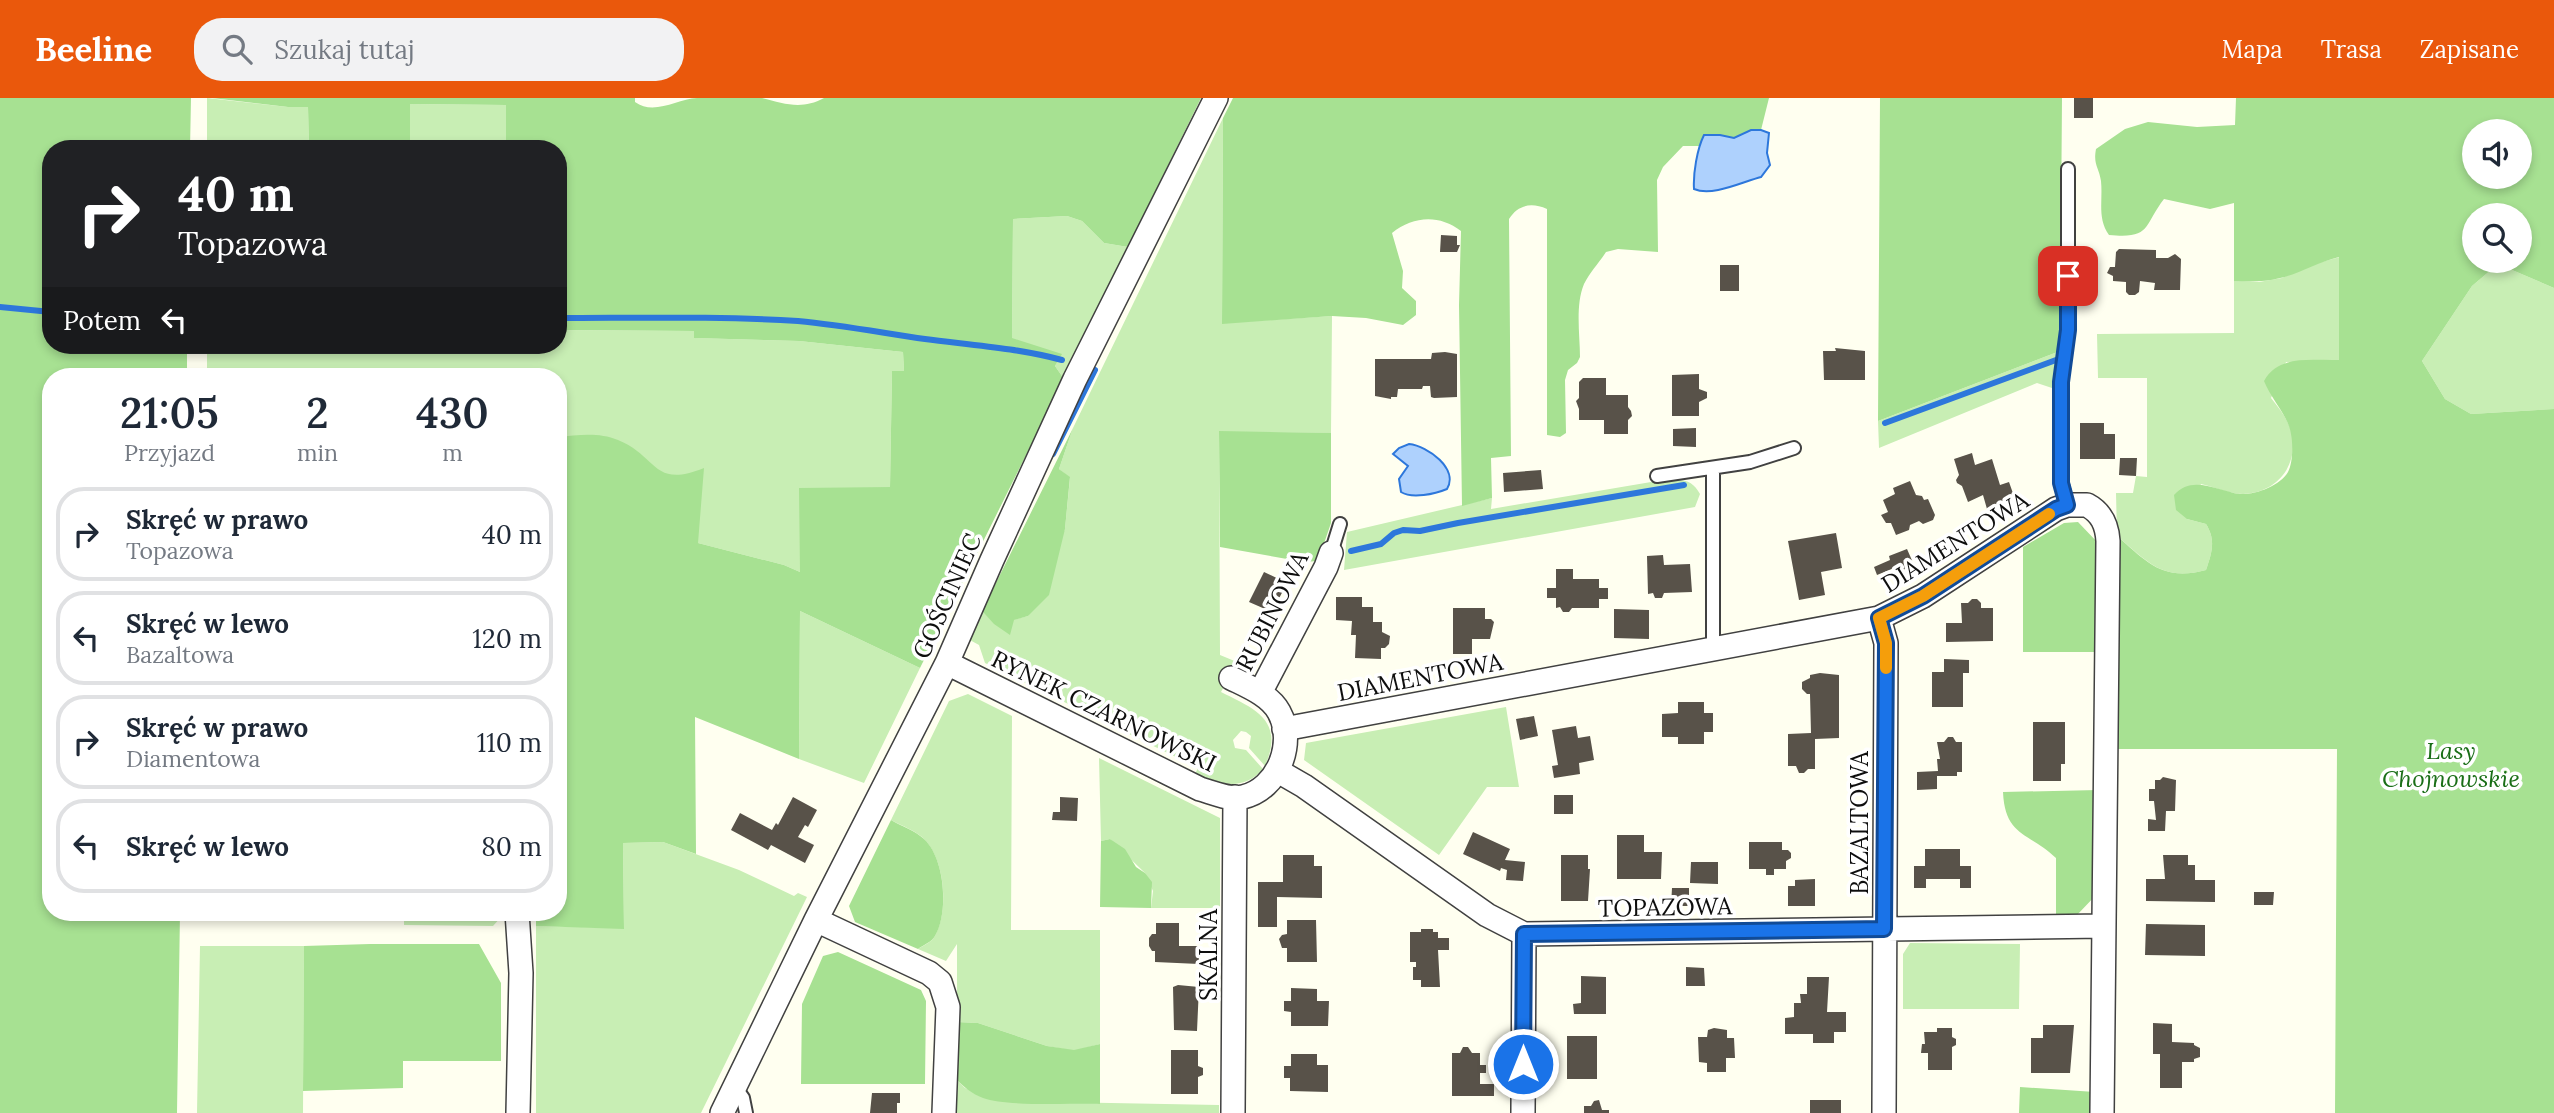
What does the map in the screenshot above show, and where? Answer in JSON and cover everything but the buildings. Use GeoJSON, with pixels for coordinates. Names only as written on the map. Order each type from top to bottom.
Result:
{"type":"FeatureCollection","features":[{"type":"Feature","properties":{"kind":"street","name":"GOŚCINIEC"},"geometry":{"type":"LineString","coordinates":[[722,1113],[816,920],[947,663],[1075,379],[1216,98]]}},
{"type":"Feature","properties":{"kind":"street","name":"DIAMENTOWA"},"geometry":{"type":"LineString","coordinates":[[1284,729],[1879,618],[1923,596],[2056,509],[2067,505],[2087,505],[2093,508],[2107,527],[2102,1113]]}},
{"type":"Feature","properties":{"kind":"street","name":"RUBINOWA"},"geometry":{"type":"LineString","coordinates":[[1260,693],[1331,553]]}},
{"type":"Feature","properties":{"kind":"street","name":"BAZALTOWA"},"geometry":{"type":"LineString","coordinates":[[1879,618],[1886,643],[1884,1113]]}},
{"type":"Feature","properties":{"kind":"street","name":"RYNEK CZARNOWSKI"},"geometry":{"type":"LineString","coordinates":[[947,663],[1200,789],[1245,797],[1258,791],[1278,771]]}},
{"type":"Feature","properties":{"kind":"street"},"geometry":{"type":"LineString","coordinates":[[1231,678],[1260,693],[1279,711],[1284,729],[1285,752],[1278,771]]}},
{"type":"Feature","properties":{"kind":"street","name":"TOPAZOWA"},"geometry":{"type":"LineString","coordinates":[[1278,771],[1304,786],[1487,915],[1524,934],[2103,926]]}},
{"type":"Feature","properties":{"kind":"street","name":"SKALNA"},"geometry":{"type":"LineString","coordinates":[[1233,1113],[1234,797]]}},
{"type":"Feature","properties":{"kind":"street"},"geometry":{"type":"LineString","coordinates":[[816,920],[929,972],[940,982],[948,1007],[944,1113]]}},
{"type":"Feature","properties":{"kind":"street"},"geometry":{"type":"LineString","coordinates":[[518,921],[521,973],[518,1113]]}},
{"type":"Feature","properties":{"kind":"street"},"geometry":{"type":"LineString","coordinates":[[1523,1113],[1524,934]]}},
{"type":"Feature","properties":{"kind":"lane"},"geometry":{"type":"LineString","coordinates":[[2067,505],[2061,483],[2061,382],[2068,330],[2068,169]]}},
{"type":"Feature","properties":{"kind":"lane"},"geometry":{"type":"LineString","coordinates":[[1657,476],[1750,462],[1794,448]]}},
{"type":"Feature","properties":{"kind":"lane"},"geometry":{"type":"LineString","coordinates":[[1713,469],[1713,649]]}},
{"type":"Feature","properties":{"kind":"lane"},"geometry":{"type":"LineString","coordinates":[[1331,553],[1340,524]]}},
{"type":"Feature","properties":{"kind":"lane"},"geometry":{"type":"LineString","coordinates":[[735,1087],[743,1098],[746,1113]]}},
{"type":"Feature","properties":{"kind":"green space"},"geometry":{"type":"Polygon","coordinates":[[[0,98],[191,98],[190,140],[42,140],[42,354],[187,354],[187,368],[42,368],[42,921],[180,921],[177,1113],[0,1113],[0,98]]]}},
{"type":"Feature","properties":{"kind":"green space"},"geometry":{"type":"Polygon","coordinates":[[[207,98],[308,107],[309,140],[207,140],[207,98]]]}},
{"type":"Feature","properties":{"kind":"green space"},"geometry":{"type":"Polygon","coordinates":[[[212,98],[635,98],[635,102],[642,106],[658,107],[697,98],[762,98],[801,105],[824,98],[1201,98],[1128,247],[1104,243],[1082,221],[1067,216],[1013,219],[1012,338],[1062,354],[1055,366],[1064,379],[920,668],[800,611],[799,759],[695,717],[696,854],[663,842],[623,843],[624,929],[536,926],[536,921],[567,921],[567,436],[611,437],[631,447],[664,473],[674,475],[704,468],[698,543],[784,565],[800,572],[799,488],[890,487],[892,371],[904,371],[903,352],[799,341],[694,338],[694,331],[567,330],[567,140],[506,140],[506,105],[410,104],[410,140],[309,140],[308,107],[212,98]]]}},
{"type":"Feature","properties":{"kind":"green space"},"geometry":{"type":"Polygon","coordinates":[[[1233,98],[1769,98],[1761,130],[1751,130],[1734,138],[1704,135],[1699,146],[1683,146],[1663,167],[1657,180],[1658,252],[1618,249],[1606,252],[1586,280],[1579,311],[1580,357],[1568,370],[1565,380],[1566,433],[1560,437],[1547,435],[1547,209],[1525,206],[1509,219],[1511,456],[1491,458],[1492,498],[1462,506],[1459,305],[1461,231],[1444,222],[1426,219],[1409,223],[1392,233],[1403,271],[1402,288],[1416,301],[1416,315],[1403,325],[1366,318],[1332,316],[1222,324],[1223,118],[1233,98]]]}},
{"type":"Feature","properties":{"kind":"green space"},"geometry":{"type":"Polygon","coordinates":[[[1880,98],[2062,98],[2060,351],[1878,421],[1880,98]]]}},
{"type":"Feature","properties":{"kind":"green space","name":"Lasy Chojnowskie"},"geometry":{"type":"Polygon","coordinates":[[[2236,98],[2554,98],[2554,288],[2519,273],[2532,273],[2532,203],[2462,203],[2462,273],[2487,273],[2472,286],[2422,361],[2445,399],[2471,414],[2554,409],[2554,1113],[2335,1113],[2337,749],[2114,749],[2119,612],[2117,536],[2147,561],[2167,571],[2191,573],[2206,570],[2212,546],[2209,530],[2206,524],[2187,519],[2176,510],[2174,495],[2181,489],[2197,485],[2246,494],[2267,489],[2284,477],[2290,468],[2292,453],[2290,428],[2264,381],[2270,372],[2287,363],[2339,360],[2339,257],[2274,279],[2234,281],[2234,203],[2210,209],[2164,199],[2145,229],[2140,232],[2123,236],[2109,235],[2105,229],[2096,149],[2125,129],[2148,122],[2197,127],[2235,125],[2236,98]]]}},
{"type":"Feature","properties":{"kind":"green space"},"geometry":{"type":"Polygon","coordinates":[[[410,104],[506,105],[506,140],[410,140],[410,104]]]}},
{"type":"Feature","properties":{"kind":"green space"},"geometry":{"type":"Polygon","coordinates":[[[1223,118],[1222,323],[1332,316],[1331,433],[1219,432],[1220,655],[1237,662],[1221,692],[1245,704],[1263,718],[1271,737],[1265,766],[1249,748],[1251,736],[1241,731],[1233,740],[1235,748],[1246,750],[1263,769],[1247,781],[1231,784],[1195,774],[1198,768],[985,663],[979,645],[968,639],[982,611],[995,624],[1028,616],[1065,529],[1070,478],[1059,469],[1073,428],[1223,118]]]}},
{"type":"Feature","properties":{"kind":"green space"},"geometry":{"type":"Polygon","coordinates":[[[1067,216],[1082,221],[1104,243],[1128,247],[1064,379],[1055,366],[1061,355],[1012,339],[1013,219],[1067,216]]]}},
{"type":"Feature","properties":{"kind":"green space"},"geometry":{"type":"Polygon","coordinates":[[[2340,257],[2339,361],[2286,362],[2271,398],[2291,430],[2292,454],[2284,474],[2267,488],[2243,494],[2201,484],[2187,519],[2206,524],[2211,535],[2212,546],[2206,570],[2178,573],[2167,571],[2147,561],[2117,536],[2116,493],[2133,493],[2136,476],[2147,477],[2147,378],[2098,378],[2097,334],[2234,333],[2234,281],[2259,282],[2282,278],[2314,264],[2340,257]]]}},
{"type":"Feature","properties":{"kind":"green space"},"geometry":{"type":"Polygon","coordinates":[[[2487,273],[2519,273],[2554,288],[2554,409],[2471,414],[2445,399],[2422,361],[2472,286],[2487,273]]]}},
{"type":"Feature","properties":{"kind":"green space"},"geometry":{"type":"Polygon","coordinates":[[[567,330],[695,331],[695,338],[799,341],[903,352],[904,371],[892,371],[890,487],[800,572],[784,565],[698,543],[685,476],[665,475],[600,436],[567,437],[567,368],[207,368],[207,354],[567,354],[567,330]]]}},
{"type":"Feature","properties":{"kind":"green space"},"geometry":{"type":"Polygon","coordinates":[[[2060,351],[2052,388],[2037,383],[1879,448],[1878,421],[2060,351]]]}},
{"type":"Feature","properties":{"kind":"green space"},"geometry":{"type":"Polygon","coordinates":[[[1073,428],[1059,469],[1070,477],[1065,529],[1049,595],[1028,616],[1014,620],[1010,635],[982,611],[1073,428]]]}},
{"type":"Feature","properties":{"kind":"green space"},"geometry":{"type":"Polygon","coordinates":[[[1219,431],[1331,433],[1331,523],[1318,561],[1304,562],[1220,547],[1219,431]]]}},
{"type":"Feature","properties":{"kind":"green space"},"geometry":{"type":"Polygon","coordinates":[[[1677,480],[1693,485],[1700,494],[1695,507],[1344,570],[1347,532],[1492,498],[1491,509],[1677,480]]]}},
{"type":"Feature","properties":{"kind":"green space"},"geometry":{"type":"Polygon","coordinates":[[[2078,522],[2099,544],[2099,652],[2023,652],[2023,547],[2064,523],[2078,522]]]}},
{"type":"Feature","properties":{"kind":"green space"},"geometry":{"type":"Polygon","coordinates":[[[800,611],[920,668],[864,783],[799,759],[800,611]]]}},
{"type":"Feature","properties":{"kind":"green space"},"geometry":{"type":"Polygon","coordinates":[[[968,694],[1012,716],[1011,930],[1100,930],[1100,1044],[1074,1051],[1047,1046],[978,1023],[957,1022],[957,944],[946,961],[918,949],[934,938],[939,925],[943,900],[941,873],[932,849],[925,840],[914,831],[891,820],[949,701],[968,694]]]}},
{"type":"Feature","properties":{"kind":"green space"},"geometry":{"type":"Polygon","coordinates":[[[1506,707],[1519,787],[1487,787],[1439,855],[1304,760],[1306,743],[1506,707]]]}},
{"type":"Feature","properties":{"kind":"green space"},"geometry":{"type":"Polygon","coordinates":[[[1099,758],[1220,818],[1220,908],[1151,908],[1153,891],[1145,873],[1110,839],[1101,841],[1099,758]]]}},
{"type":"Feature","properties":{"kind":"green space"},"geometry":{"type":"Polygon","coordinates":[[[2098,790],[2097,894],[2077,915],[2056,915],[2056,858],[2014,826],[2008,818],[2003,792],[2098,790]]]}},
{"type":"Feature","properties":{"kind":"green space"},"geometry":{"type":"Polygon","coordinates":[[[891,820],[924,839],[937,859],[943,886],[939,926],[934,938],[918,949],[855,922],[849,906],[891,820]]]}},
{"type":"Feature","properties":{"kind":"green space"},"geometry":{"type":"Polygon","coordinates":[[[1110,839],[1125,849],[1136,867],[1152,882],[1151,908],[1100,907],[1101,841],[1110,839]]]}},
{"type":"Feature","properties":{"kind":"green space"},"geometry":{"type":"Polygon","coordinates":[[[663,842],[739,870],[794,896],[798,893],[807,897],[701,1113],[536,1113],[536,926],[624,928],[623,843],[663,842]]]}},
{"type":"Feature","properties":{"kind":"green space"},"geometry":{"type":"Polygon","coordinates":[[[404,921],[498,921],[493,926],[404,925],[404,921]]]}},
{"type":"Feature","properties":{"kind":"green space"},"geometry":{"type":"Polygon","coordinates":[[[1910,943],[2020,944],[2019,1009],[1903,1009],[1903,954],[1910,943]]]}},
{"type":"Feature","properties":{"kind":"green space"},"geometry":{"type":"Polygon","coordinates":[[[479,944],[501,983],[501,1061],[403,1061],[403,1088],[303,1091],[304,946],[479,944]]]}},
{"type":"Feature","properties":{"kind":"green space"},"geometry":{"type":"Polygon","coordinates":[[[200,946],[304,946],[303,1113],[197,1113],[200,946]]]}},
{"type":"Feature","properties":{"kind":"green space"},"geometry":{"type":"Polygon","coordinates":[[[838,952],[921,990],[926,1001],[925,1084],[801,1084],[802,1004],[823,956],[838,952]]]}},
{"type":"Feature","properties":{"kind":"green space"},"geometry":{"type":"Polygon","coordinates":[[[957,1022],[978,1023],[1047,1046],[1074,1050],[1100,1044],[1100,1104],[1007,1103],[975,1094],[956,1079],[957,1022]]]}},
{"type":"Feature","properties":{"kind":"green space"},"geometry":{"type":"Polygon","coordinates":[[[956,1079],[965,1088],[1002,1101],[1219,1105],[1219,1113],[956,1113],[956,1079]]]}},
{"type":"Feature","properties":{"kind":"green space"},"geometry":{"type":"Polygon","coordinates":[[[2020,1087],[2095,1092],[2095,1113],[2019,1113],[2020,1087]]]}},
{"type":"Feature","properties":{"kind":"water"},"geometry":{"type":"Polygon","coordinates":[[[1751,130],[1769,133],[1767,153],[1770,165],[1761,177],[1718,190],[1694,189],[1696,162],[1704,135],[1734,138],[1751,130]]]}},
{"type":"Feature","properties":{"kind":"water"},"geometry":{"type":"Polygon","coordinates":[[[1409,444],[1425,449],[1440,460],[1449,474],[1447,489],[1417,495],[1401,492],[1399,479],[1408,466],[1393,454],[1409,444]]]}},
{"type":"Feature","properties":{"kind":"waterway"},"geometry":{"type":"LineString","coordinates":[[0,307],[42,311]]}},
{"type":"Feature","properties":{"kind":"waterway"},"geometry":{"type":"LineString","coordinates":[[567,318],[798,321],[1011,350],[1062,360]]}},
{"type":"Feature","properties":{"kind":"waterway"},"geometry":{"type":"LineString","coordinates":[[1885,423],[2056,360]]}},
{"type":"Feature","properties":{"kind":"waterway"},"geometry":{"type":"LineString","coordinates":[[1053,454],[1095,370]]}},
{"type":"Feature","properties":{"kind":"waterway"},"geometry":{"type":"LineString","coordinates":[[1351,551],[1381,544],[1394,533],[1403,530],[1420,531],[1684,485]]}},
{"type":"Feature","properties":{"kind":"slow traffic"},"geometry":{"type":"LineString","coordinates":[[1886,668],[1886,643],[1879,618],[1923,596],[2049,514]]}},
{"type":"Feature","properties":{"kind":"route"},"geometry":{"type":"LineString","coordinates":[[1523,1064],[1524,934],[1884,929],[1886,643],[1879,618],[1923,596],[2056,509],[2067,505],[2061,483],[2061,382],[2068,330],[2068,276]]}}]}
